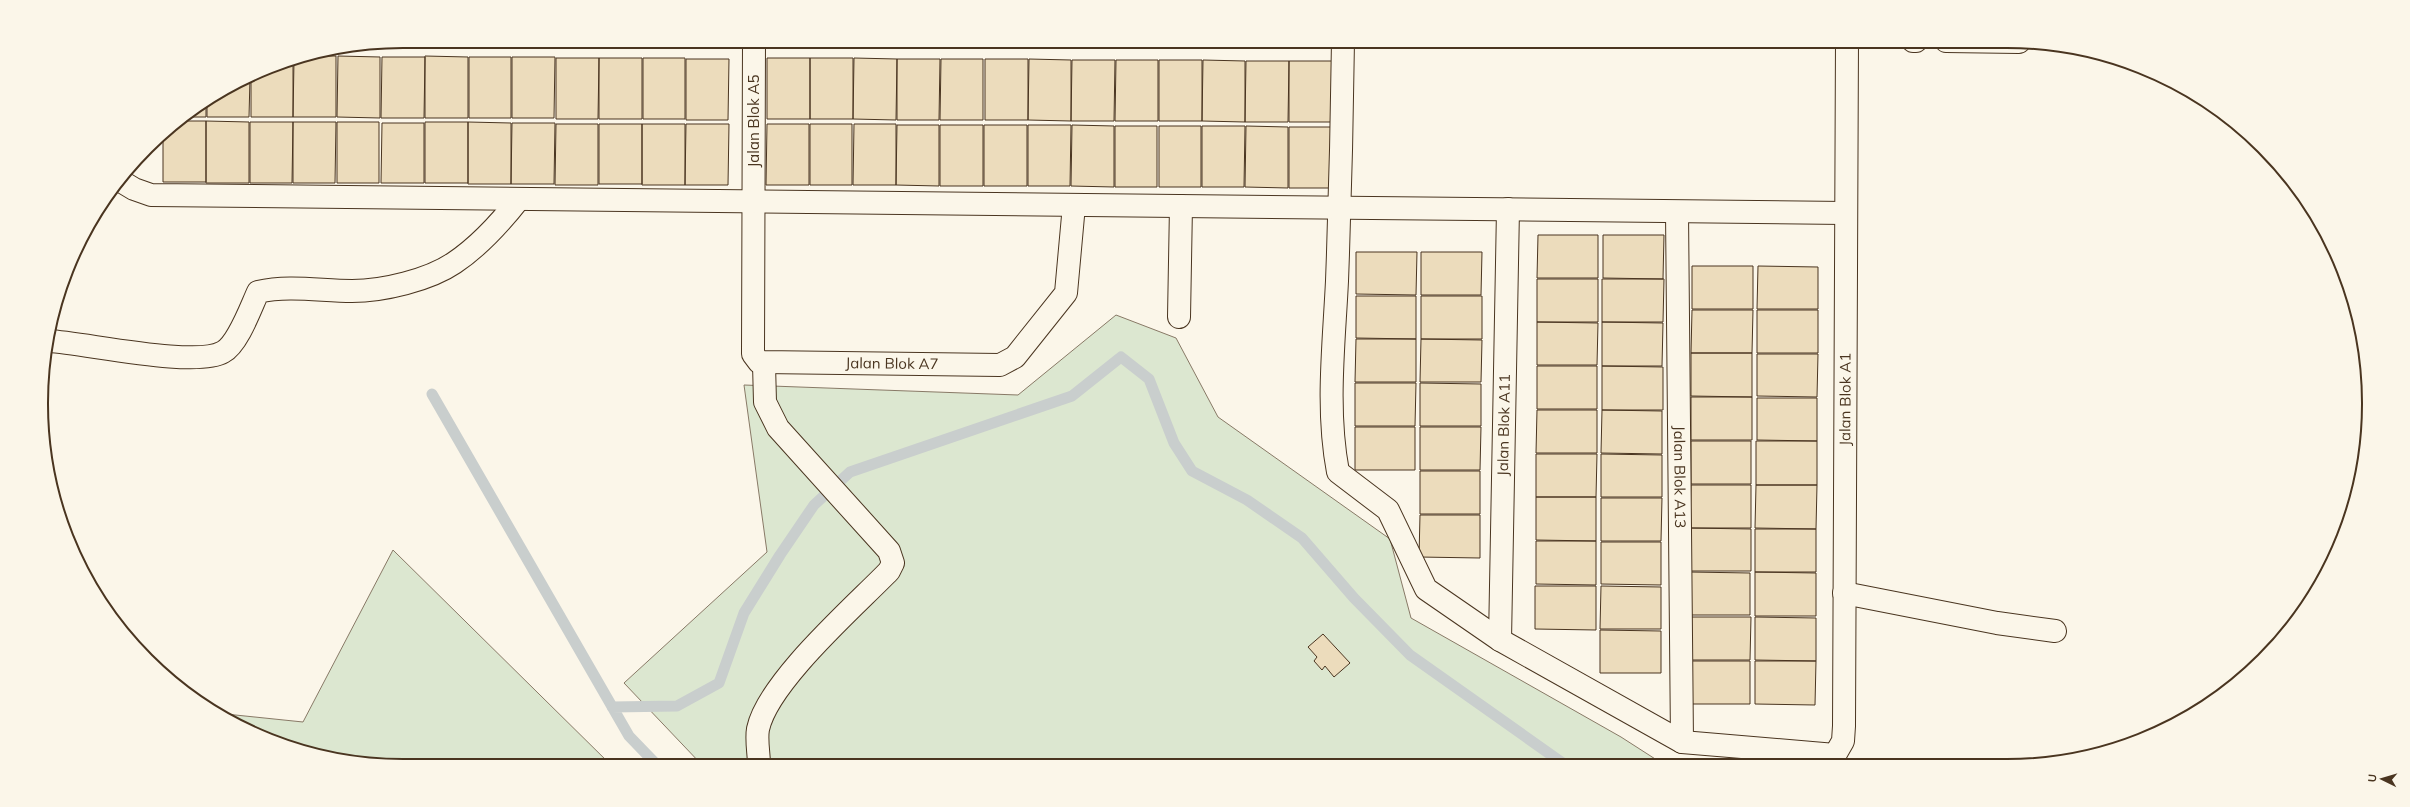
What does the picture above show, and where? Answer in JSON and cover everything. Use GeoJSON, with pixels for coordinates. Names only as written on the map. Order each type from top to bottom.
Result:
{"type":"FeatureCollection","features":[{"type":"Feature","properties":{"kind":"street","name":"Jalan Blok A5"},"geometry":{"type":"LineString","coordinates":[[754,48],[754,201]]}},
{"type":"Feature","properties":{"kind":"street"},"geometry":{"type":"LineString","coordinates":[[1343,48],[1340,208],[1331,410],[1333,446],[1338,472],[1388,510],[1426,589],[1500,640],[1682,742]]}},
{"type":"Feature","properties":{"kind":"street","name":"Jalan Blok A1"},"geometry":{"type":"LineString","coordinates":[[1682,742],[1835,756],[1843,741],[1847,48]]}},
{"type":"Feature","properties":{"kind":"street"},"geometry":{"type":"LineString","coordinates":[[124,183],[134,189],[151,195],[1845,213]]}},
{"type":"Feature","properties":{"kind":"street"},"geometry":{"type":"LineString","coordinates":[[53,347],[208,358],[224,352],[232,345],[258,292],[273,289],[354,291],[409,283],[453,264],[483,239],[519,199]]}},
{"type":"Feature","properties":{"kind":"street"},"geometry":{"type":"LineString","coordinates":[[754,201],[753,354],[759,362],[764,364],[765,402],[778,428],[889,550],[893,563],[889,571],[822,638],[776,690],[758,729],[759,759]]}},
{"type":"Feature","properties":{"kind":"street","name":"Jalan Blok A7"},"geometry":{"type":"LineString","coordinates":[[764,364],[1000,365],[1008,362],[1015,357],[1066,293],[1074,204]]}},
{"type":"Feature","properties":{"kind":"street"},"geometry":{"type":"LineString","coordinates":[[1179,317],[1181,206]]}},
{"type":"Feature","properties":{"kind":"street","name":"Jalan Blok A11"},"geometry":{"type":"LineString","coordinates":[[1500,640],[1508,209]]}},
{"type":"Feature","properties":{"kind":"street","name":"Jalan Blok A13"},"geometry":{"type":"LineString","coordinates":[[1676,212],[1682,742]]}},
{"type":"Feature","properties":{"kind":"street"},"geometry":{"type":"LineString","coordinates":[[1844,593],[1997,623],[2055,631]]}},
{"type":"Feature","properties":{"kind":"green space"},"geometry":{"type":"Polygon","coordinates":[[[1116,315],[1176,338],[1218,417],[1390,539],[1411,618],[1621,737],[1655,759],[696,759],[624,683],[767,552],[744,385],[1018,395],[1116,315]]]}},
{"type":"Feature","properties":{"kind":"green space"},"geometry":{"type":"Polygon","coordinates":[[[393,550],[605,759],[404,759],[357,756],[311,747],[289,740],[267,732],[233,715],[303,722],[393,550]]]}},
{"type":"Feature","properties":{"kind":"building"},"geometry":{"type":"Polygon","coordinates":[[[336,56],[336,117],[293,117],[294,65],[311,60],[336,56]]]}},
{"type":"Feature","properties":{"kind":"building"},"geometry":{"type":"Polygon","coordinates":[[[338,56],[380,57],[380,118],[337,117],[338,56]]]}},
{"type":"Feature","properties":{"kind":"building"},"geometry":{"type":"Polygon","coordinates":[[[425,56],[468,57],[468,118],[425,118],[425,56]]]}},
{"type":"Feature","properties":{"kind":"building"},"geometry":{"type":"Polygon","coordinates":[[[382,57],[425,57],[424,118],[381,118],[382,57]]]}},
{"type":"Feature","properties":{"kind":"building"},"geometry":{"type":"Polygon","coordinates":[[[469,57],[511,57],[511,118],[469,118],[469,57]]]}},
{"type":"Feature","properties":{"kind":"building"},"geometry":{"type":"Polygon","coordinates":[[[512,57],[555,57],[554,118],[512,118],[512,57]]]}},
{"type":"Feature","properties":{"kind":"building"},"geometry":{"type":"Polygon","coordinates":[[[556,58],[599,58],[598,119],[556,119],[556,58]]]}},
{"type":"Feature","properties":{"kind":"building"},"geometry":{"type":"Polygon","coordinates":[[[599,58],[642,58],[642,119],[599,119],[599,58]]]}},
{"type":"Feature","properties":{"kind":"building"},"geometry":{"type":"Polygon","coordinates":[[[643,58],[685,58],[685,119],[643,119],[643,58]]]}},
{"type":"Feature","properties":{"kind":"building"},"geometry":{"type":"Polygon","coordinates":[[[767,58],[810,58],[810,119],[767,119],[767,58]]]}},
{"type":"Feature","properties":{"kind":"building"},"geometry":{"type":"Polygon","coordinates":[[[810,58],[853,58],[853,119],[810,119],[810,58]]]}},
{"type":"Feature","properties":{"kind":"building"},"geometry":{"type":"Polygon","coordinates":[[[854,58],[897,59],[896,120],[853,119],[854,58]]]}},
{"type":"Feature","properties":{"kind":"building"},"geometry":{"type":"Polygon","coordinates":[[[686,59],[729,59],[728,120],[686,120],[686,59]]]}},
{"type":"Feature","properties":{"kind":"building"},"geometry":{"type":"Polygon","coordinates":[[[897,59],[940,59],[939,120],[897,120],[897,59]]]}},
{"type":"Feature","properties":{"kind":"building"},"geometry":{"type":"Polygon","coordinates":[[[941,59],[983,59],[983,120],[940,120],[941,59]]]}},
{"type":"Feature","properties":{"kind":"building"},"geometry":{"type":"Polygon","coordinates":[[[985,59],[1028,59],[1028,120],[985,120],[985,59]]]}},
{"type":"Feature","properties":{"kind":"building"},"geometry":{"type":"Polygon","coordinates":[[[1029,59],[1071,60],[1071,121],[1028,120],[1029,59]]]}},
{"type":"Feature","properties":{"kind":"building"},"geometry":{"type":"Polygon","coordinates":[[[1072,60],[1115,60],[1114,121],[1071,121],[1072,60]]]}},
{"type":"Feature","properties":{"kind":"building"},"geometry":{"type":"Polygon","coordinates":[[[1116,60],[1158,60],[1158,121],[1115,121],[1116,60]]]}},
{"type":"Feature","properties":{"kind":"building"},"geometry":{"type":"Polygon","coordinates":[[[1159,60],[1202,60],[1202,121],[1159,121],[1159,60]]]}},
{"type":"Feature","properties":{"kind":"building"},"geometry":{"type":"Polygon","coordinates":[[[1203,60],[1245,61],[1245,122],[1202,121],[1203,60]]]}},
{"type":"Feature","properties":{"kind":"building"},"geometry":{"type":"Polygon","coordinates":[[[1246,61],[1289,61],[1288,122],[1245,122],[1246,61]]]}},
{"type":"Feature","properties":{"kind":"building"},"geometry":{"type":"Polygon","coordinates":[[[1289,61],[1332,61],[1332,122],[1289,122],[1289,61]]]}},
{"type":"Feature","properties":{"kind":"building"},"geometry":{"type":"Polygon","coordinates":[[[293,66],[293,117],[251,117],[251,83],[293,66]]]}},
{"type":"Feature","properties":{"kind":"building"},"geometry":{"type":"Polygon","coordinates":[[[250,83],[249,117],[207,117],[207,107],[250,83]]]}},
{"type":"Feature","properties":{"kind":"building"},"geometry":{"type":"Polygon","coordinates":[[[206,108],[206,117],[193,117],[206,108]]]}},
{"type":"Feature","properties":{"kind":"building"},"geometry":{"type":"Polygon","coordinates":[[[187,121],[206,121],[206,182],[163,182],[163,142],[187,121]]]}},
{"type":"Feature","properties":{"kind":"building"},"geometry":{"type":"Polygon","coordinates":[[[206,121],[249,122],[249,183],[206,183],[206,121]]]}},
{"type":"Feature","properties":{"kind":"building"},"geometry":{"type":"Polygon","coordinates":[[[250,122],[293,122],[292,183],[250,183],[250,122]]]}},
{"type":"Feature","properties":{"kind":"building"},"geometry":{"type":"Polygon","coordinates":[[[293,122],[336,122],[335,183],[293,183],[293,122]]]}},
{"type":"Feature","properties":{"kind":"building"},"geometry":{"type":"Polygon","coordinates":[[[337,122],[379,122],[379,183],[337,183],[337,122]]]}},
{"type":"Feature","properties":{"kind":"building"},"geometry":{"type":"Polygon","coordinates":[[[425,122],[468,122],[468,183],[425,183],[425,122]]]}},
{"type":"Feature","properties":{"kind":"building"},"geometry":{"type":"Polygon","coordinates":[[[468,122],[511,123],[511,184],[468,184],[468,122]]]}},
{"type":"Feature","properties":{"kind":"building"},"geometry":{"type":"Polygon","coordinates":[[[382,123],[424,123],[424,183],[381,183],[382,123]]]}},
{"type":"Feature","properties":{"kind":"building"},"geometry":{"type":"Polygon","coordinates":[[[512,123],[555,123],[554,184],[511,184],[512,123]]]}},
{"type":"Feature","properties":{"kind":"building"},"geometry":{"type":"Polygon","coordinates":[[[556,124],[598,124],[598,185],[555,185],[556,124]]]}},
{"type":"Feature","properties":{"kind":"building"},"geometry":{"type":"Polygon","coordinates":[[[599,124],[642,124],[642,184],[599,184],[599,124]]]}},
{"type":"Feature","properties":{"kind":"building"},"geometry":{"type":"Polygon","coordinates":[[[642,124],[685,124],[685,185],[642,185],[642,124]]]}},
{"type":"Feature","properties":{"kind":"building"},"geometry":{"type":"Polygon","coordinates":[[[686,124],[729,124],[728,185],[685,185],[686,124]]]}},
{"type":"Feature","properties":{"kind":"building"},"geometry":{"type":"Polygon","coordinates":[[[767,124],[809,124],[809,185],[766,185],[767,124]]]}},
{"type":"Feature","properties":{"kind":"building"},"geometry":{"type":"Polygon","coordinates":[[[810,124],[852,124],[852,185],[810,185],[810,124]]]}},
{"type":"Feature","properties":{"kind":"building"},"geometry":{"type":"Polygon","coordinates":[[[854,124],[896,124],[896,185],[853,185],[854,124]]]}},
{"type":"Feature","properties":{"kind":"building"},"geometry":{"type":"Polygon","coordinates":[[[897,125],[939,125],[939,186],[896,185],[897,125]]]}},
{"type":"Feature","properties":{"kind":"building"},"geometry":{"type":"Polygon","coordinates":[[[940,125],[983,125],[983,186],[940,186],[940,125]]]}},
{"type":"Feature","properties":{"kind":"building"},"geometry":{"type":"Polygon","coordinates":[[[984,125],[1027,125],[1027,186],[984,186],[984,125]]]}},
{"type":"Feature","properties":{"kind":"building"},"geometry":{"type":"Polygon","coordinates":[[[1028,125],[1071,125],[1070,186],[1028,186],[1028,125]]]}},
{"type":"Feature","properties":{"kind":"building"},"geometry":{"type":"Polygon","coordinates":[[[1072,125],[1114,126],[1114,187],[1071,186],[1072,125]]]}},
{"type":"Feature","properties":{"kind":"building"},"geometry":{"type":"Polygon","coordinates":[[[1115,126],[1157,126],[1157,187],[1115,187],[1115,126]]]}},
{"type":"Feature","properties":{"kind":"building"},"geometry":{"type":"Polygon","coordinates":[[[1159,126],[1201,126],[1201,187],[1159,187],[1159,126]]]}},
{"type":"Feature","properties":{"kind":"building"},"geometry":{"type":"Polygon","coordinates":[[[1202,126],[1245,126],[1244,187],[1202,187],[1202,126]]]}},
{"type":"Feature","properties":{"kind":"building"},"geometry":{"type":"Polygon","coordinates":[[[1246,126],[1288,127],[1288,188],[1245,187],[1246,126]]]}},
{"type":"Feature","properties":{"kind":"building"},"geometry":{"type":"Polygon","coordinates":[[[1289,127],[1331,127],[1331,188],[1289,188],[1289,127]]]}},
{"type":"Feature","properties":{"kind":"building"},"geometry":{"type":"Polygon","coordinates":[[[1538,235],[1598,235],[1598,278],[1537,278],[1538,235]]]}},
{"type":"Feature","properties":{"kind":"building"},"geometry":{"type":"Polygon","coordinates":[[[1603,235],[1664,235],[1663,279],[1603,278],[1603,235]]]}},
{"type":"Feature","properties":{"kind":"building"},"geometry":{"type":"Polygon","coordinates":[[[1356,252],[1417,252],[1416,295],[1356,294],[1356,252]]]}},
{"type":"Feature","properties":{"kind":"building"},"geometry":{"type":"Polygon","coordinates":[[[1421,252],[1482,252],[1481,295],[1421,295],[1421,252]]]}},
{"type":"Feature","properties":{"kind":"building"},"geometry":{"type":"Polygon","coordinates":[[[1692,266],[1753,266],[1753,309],[1692,309],[1692,266]]]}},
{"type":"Feature","properties":{"kind":"building"},"geometry":{"type":"Polygon","coordinates":[[[1758,266],[1818,267],[1818,309],[1757,309],[1758,266]]]}},
{"type":"Feature","properties":{"kind":"building"},"geometry":{"type":"Polygon","coordinates":[[[1537,279],[1598,279],[1598,322],[1537,322],[1537,279]]]}},
{"type":"Feature","properties":{"kind":"building"},"geometry":{"type":"Polygon","coordinates":[[[1602,279],[1664,279],[1663,322],[1602,322],[1602,279]]]}},
{"type":"Feature","properties":{"kind":"building"},"geometry":{"type":"Polygon","coordinates":[[[1356,296],[1416,296],[1416,339],[1356,338],[1356,296]]]}},
{"type":"Feature","properties":{"kind":"building"},"geometry":{"type":"Polygon","coordinates":[[[1421,296],[1482,296],[1482,339],[1421,339],[1421,296]]]}},
{"type":"Feature","properties":{"kind":"building"},"geometry":{"type":"Polygon","coordinates":[[[1692,310],[1753,310],[1752,353],[1691,353],[1692,310]]]}},
{"type":"Feature","properties":{"kind":"building"},"geometry":{"type":"Polygon","coordinates":[[[1757,310],[1818,310],[1818,353],[1757,353],[1757,310]]]}},
{"type":"Feature","properties":{"kind":"building"},"geometry":{"type":"Polygon","coordinates":[[[1537,322],[1598,323],[1597,365],[1537,365],[1537,322]]]}},
{"type":"Feature","properties":{"kind":"building"},"geometry":{"type":"Polygon","coordinates":[[[1602,322],[1663,323],[1662,366],[1602,366],[1602,322]]]}},
{"type":"Feature","properties":{"kind":"building"},"geometry":{"type":"Polygon","coordinates":[[[1356,339],[1416,339],[1416,382],[1355,382],[1356,339]]]}},
{"type":"Feature","properties":{"kind":"building"},"geometry":{"type":"Polygon","coordinates":[[[1421,339],[1482,340],[1481,382],[1420,382],[1421,339]]]}},
{"type":"Feature","properties":{"kind":"building"},"geometry":{"type":"Polygon","coordinates":[[[1691,353],[1752,353],[1752,397],[1691,396],[1691,353]]]}},
{"type":"Feature","properties":{"kind":"building"},"geometry":{"type":"Polygon","coordinates":[[[1757,354],[1818,354],[1817,397],[1757,396],[1757,354]]]}},
{"type":"Feature","properties":{"kind":"building"},"geometry":{"type":"Polygon","coordinates":[[[1537,366],[1597,366],[1597,409],[1537,409],[1537,366]]]}},
{"type":"Feature","properties":{"kind":"building"},"geometry":{"type":"Polygon","coordinates":[[[1602,366],[1663,367],[1663,410],[1602,410],[1602,366]]]}},
{"type":"Feature","properties":{"kind":"building"},"geometry":{"type":"Polygon","coordinates":[[[1355,383],[1416,383],[1415,426],[1355,426],[1355,383]]]}},
{"type":"Feature","properties":{"kind":"building"},"geometry":{"type":"Polygon","coordinates":[[[1420,383],[1481,384],[1481,426],[1420,426],[1420,383]]]}},
{"type":"Feature","properties":{"kind":"building"},"geometry":{"type":"Polygon","coordinates":[[[1691,397],[1752,397],[1752,440],[1691,440],[1691,397]]]}},
{"type":"Feature","properties":{"kind":"building"},"geometry":{"type":"Polygon","coordinates":[[[1757,398],[1817,398],[1817,441],[1757,440],[1757,398]]]}},
{"type":"Feature","properties":{"kind":"building"},"geometry":{"type":"Polygon","coordinates":[[[1537,410],[1597,410],[1597,453],[1536,453],[1537,410]]]}},
{"type":"Feature","properties":{"kind":"building"},"geometry":{"type":"Polygon","coordinates":[[[1602,410],[1662,411],[1662,454],[1601,453],[1602,410]]]}},
{"type":"Feature","properties":{"kind":"building"},"geometry":{"type":"Polygon","coordinates":[[[1355,427],[1415,427],[1415,470],[1355,470],[1355,427]]]}},
{"type":"Feature","properties":{"kind":"building"},"geometry":{"type":"Polygon","coordinates":[[[1420,427],[1481,427],[1480,470],[1420,470],[1420,427]]]}},
{"type":"Feature","properties":{"kind":"building"},"geometry":{"type":"Polygon","coordinates":[[[1691,441],[1751,441],[1751,484],[1691,484],[1691,441]]]}},
{"type":"Feature","properties":{"kind":"building"},"geometry":{"type":"Polygon","coordinates":[[[1756,441],[1817,441],[1817,485],[1756,485],[1756,441]]]}},
{"type":"Feature","properties":{"kind":"building"},"geometry":{"type":"Polygon","coordinates":[[[1536,454],[1597,454],[1596,497],[1536,497],[1536,454]]]}},
{"type":"Feature","properties":{"kind":"building"},"geometry":{"type":"Polygon","coordinates":[[[1601,454],[1662,455],[1662,497],[1601,497],[1601,454]]]}},
{"type":"Feature","properties":{"kind":"building"},"geometry":{"type":"Polygon","coordinates":[[[1420,471],[1480,471],[1480,514],[1420,514],[1420,471]]]}},
{"type":"Feature","properties":{"kind":"building"},"geometry":{"type":"Polygon","coordinates":[[[1691,485],[1751,485],[1751,528],[1690,528],[1691,485]]]}},
{"type":"Feature","properties":{"kind":"building"},"geometry":{"type":"Polygon","coordinates":[[[1756,485],[1817,485],[1816,529],[1755,528],[1756,485]]]}},
{"type":"Feature","properties":{"kind":"building"},"geometry":{"type":"Polygon","coordinates":[[[1536,497],[1596,497],[1596,541],[1536,540],[1536,497]]]}},
{"type":"Feature","properties":{"kind":"building"},"geometry":{"type":"Polygon","coordinates":[[[1601,498],[1662,498],[1661,541],[1601,541],[1601,498]]]}},
{"type":"Feature","properties":{"kind":"building"},"geometry":{"type":"Polygon","coordinates":[[[1420,515],[1480,515],[1480,558],[1419,557],[1420,515]]]}},
{"type":"Feature","properties":{"kind":"building"},"geometry":{"type":"Polygon","coordinates":[[[1690,528],[1751,529],[1751,571],[1690,571],[1690,528]]]}},
{"type":"Feature","properties":{"kind":"building"},"geometry":{"type":"Polygon","coordinates":[[[1755,529],[1816,529],[1816,572],[1755,572],[1755,529]]]}},
{"type":"Feature","properties":{"kind":"building"},"geometry":{"type":"Polygon","coordinates":[[[1536,541],[1596,541],[1596,585],[1536,584],[1536,541]]]}},
{"type":"Feature","properties":{"kind":"building"},"geometry":{"type":"Polygon","coordinates":[[[1601,542],[1661,542],[1661,585],[1601,584],[1601,542]]]}},
{"type":"Feature","properties":{"kind":"building"},"geometry":{"type":"Polygon","coordinates":[[[1690,572],[1750,573],[1750,615],[1690,615],[1690,572]]]}},
{"type":"Feature","properties":{"kind":"building"},"geometry":{"type":"Polygon","coordinates":[[[1755,572],[1816,573],[1816,616],[1755,616],[1755,572]]]}},
{"type":"Feature","properties":{"kind":"building"},"geometry":{"type":"Polygon","coordinates":[[[1535,586],[1596,586],[1596,630],[1535,629],[1535,586]]]}},
{"type":"Feature","properties":{"kind":"building"},"geometry":{"type":"Polygon","coordinates":[[[1601,586],[1661,587],[1661,629],[1600,629],[1601,586]]]}},
{"type":"Feature","properties":{"kind":"building"},"geometry":{"type":"Polygon","coordinates":[[[1690,617],[1751,617],[1750,660],[1689,660],[1690,617]]]}},
{"type":"Feature","properties":{"kind":"building"},"geometry":{"type":"Polygon","coordinates":[[[1755,617],[1816,618],[1816,661],[1755,660],[1755,617]]]}},
{"type":"Feature","properties":{"kind":"building"},"geometry":{"type":"Polygon","coordinates":[[[1600,630],[1661,631],[1661,673],[1600,673],[1600,630]]]}},
{"type":"Feature","properties":{"kind":"building"},"geometry":{"type":"Polygon","coordinates":[[[1323,634],[1350,663],[1334,677],[1325,666],[1322,670],[1314,661],[1317,657],[1308,647],[1323,634]]]}},
{"type":"Feature","properties":{"kind":"building"},"geometry":{"type":"Polygon","coordinates":[[[1689,661],[1750,661],[1750,704],[1689,704],[1689,661]]]}},
{"type":"Feature","properties":{"kind":"building"},"geometry":{"type":"Polygon","coordinates":[[[1755,661],[1816,661],[1815,705],[1755,704],[1755,661]]]}},
{"type":"Feature","properties":{"kind":"waterway"},"geometry":{"type":"LineString","coordinates":[[612,707],[677,706],[719,683],[744,613],[780,555],[814,505],[850,472],[1072,396],[1121,357],[1149,379],[1174,443],[1192,471],[1247,500],[1302,538],[1354,598],[1410,655],[1557,759]]}},
{"type":"Feature","properties":{"kind":"waterway"},"geometry":{"type":"LineString","coordinates":[[432,394],[629,736],[651,759]]}}]}
